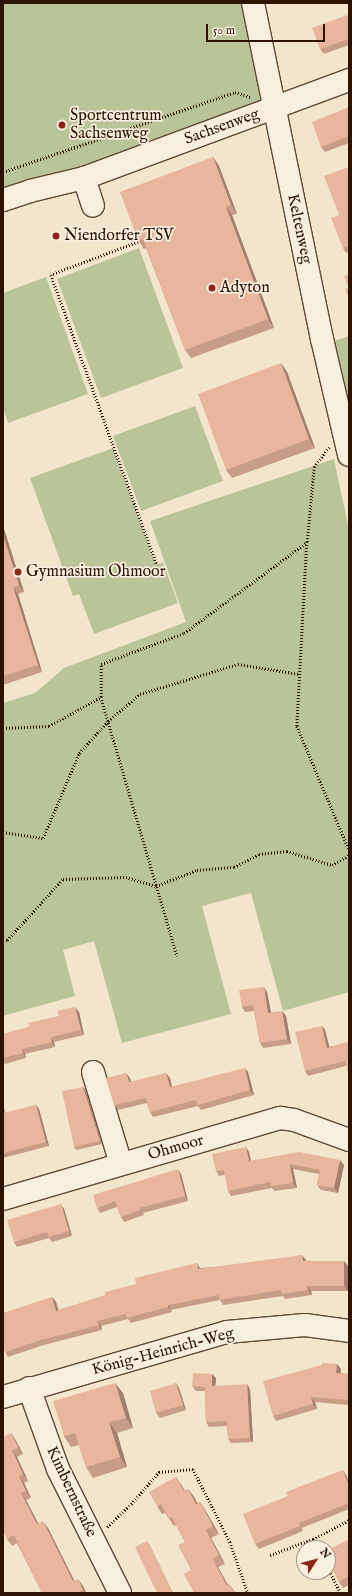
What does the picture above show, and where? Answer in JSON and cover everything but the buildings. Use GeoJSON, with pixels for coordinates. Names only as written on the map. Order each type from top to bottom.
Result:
{"type":"FeatureCollection","features":[{"type":"Feature","properties":{"kind":"street","name":"Keltenweg"},"geometry":{"type":"LineString","coordinates":[[253,3],[322,339],[349,455]]}},
{"type":"Feature","properties":{"kind":"street","name":"Sachsenweg"},"geometry":{"type":"LineString","coordinates":[[3,200],[30,191],[84,178],[349,80]]}},
{"type":"Feature","properties":{"kind":"street"},"geometry":{"type":"LineString","coordinates":[[84,178],[93,206]]}},
{"type":"Feature","properties":{"kind":"street"},"geometry":{"type":"LineString","coordinates":[[93,1072],[122,1164]]}},
{"type":"Feature","properties":{"kind":"street","name":"Ohmoor"},"geometry":{"type":"LineString","coordinates":[[3,1199],[280,1118],[294,1120],[349,1140]]}},
{"type":"Feature","properties":{"kind":"street","name":"König-Heinrich-Weg"},"geometry":{"type":"LineString","coordinates":[[3,1397],[29,1388],[227,1332],[305,1325],[349,1331]]}},
{"type":"Feature","properties":{"kind":"street","name":"Kimbernstraße"},"geometry":{"type":"LineString","coordinates":[[29,1388],[58,1469],[120,1593]]}},
{"type":"Feature","properties":{"kind":"path"},"geometry":{"type":"LineString","coordinates":[[3,172],[236,92],[274,107]]}},
{"type":"Feature","properties":{"kind":"path"},"geometry":{"type":"LineString","coordinates":[[141,241],[51,275],[157,565]]}},
{"type":"Feature","properties":{"kind":"path"},"geometry":{"type":"LineString","coordinates":[[343,427],[314,467],[307,542],[299,674],[298,726],[349,850]]}},
{"type":"Feature","properties":{"kind":"path"},"geometry":{"type":"LineString","coordinates":[[176,956],[101,697],[101,664],[184,633],[307,542]]}},
{"type":"Feature","properties":{"kind":"path"},"geometry":{"type":"LineString","coordinates":[[3,832],[43,838],[79,753],[108,721],[140,694],[238,664],[299,674]]}},
{"type":"Feature","properties":{"kind":"path"},"geometry":{"type":"LineString","coordinates":[[3,728],[49,726],[101,697]]}},
{"type":"Feature","properties":{"kind":"path"},"geometry":{"type":"LineString","coordinates":[[3,942],[7,940],[63,879],[126,877],[156,886],[197,870],[234,867],[259,854],[287,851],[332,865],[349,855]]}},
{"type":"Feature","properties":{"kind":"path"},"geometry":{"type":"LineString","coordinates":[[91,1536],[103,1530],[131,1504],[159,1472],[193,1469],[230,1542],[248,1593]]}},
{"type":"Feature","properties":{"kind":"path"},"geometry":{"type":"LineString","coordinates":[[270,1556],[313,1539],[349,1520]]}},
{"type":"Feature","properties":{"kind":"path"},"geometry":{"type":"LineString","coordinates":[[334,1580],[341,1593]]}},
{"type":"Feature","properties":{"kind":"green space","name":"Sportcentrum Sachsenweg"},"geometry":{"type":"Polygon","coordinates":[[[3,3],[243,3],[267,104],[83,171],[3,192],[3,3]]]}},
{"type":"Feature","properties":{"kind":"green space"},"geometry":{"type":"Polygon","coordinates":[[[139,248],[183,368],[101,398],[57,279],[139,248]]]}},
{"type":"Feature","properties":{"kind":"green space"},"geometry":{"type":"Polygon","coordinates":[[[46,277],[88,394],[8,423],[3,408],[3,293],[46,277]]]}},
{"type":"Feature","properties":{"kind":"green space"},"geometry":{"type":"Polygon","coordinates":[[[349,336],[349,414],[334,341],[349,336]]]}},
{"type":"Feature","properties":{"kind":"green space"},"geometry":{"type":"Polygon","coordinates":[[[195,406],[223,481],[141,511],[113,436],[195,406]]]}},
{"type":"Feature","properties":{"kind":"green space"},"geometry":{"type":"Polygon","coordinates":[[[113,448],[156,565],[163,562],[178,603],[94,634],[79,594],[73,596],[30,478],[113,448]]]}},
{"type":"Feature","properties":{"kind":"green space"},"geometry":{"type":"Polygon","coordinates":[[[334,459],[349,530],[349,992],[283,1011],[251,893],[202,906],[231,1014],[122,1043],[94,941],[63,950],[75,996],[3,1016],[3,703],[35,693],[64,668],[186,622],[150,521],[334,459]]]}},
{"type":"Feature","properties":{"kind":"place","name":"Sportcentrum Sachsenweg"},"geometry":{"type":"Point","coordinates":[62,125]}},
{"type":"Feature","properties":{"kind":"place","name":"Niendorfer TSV"},"geometry":{"type":"Point","coordinates":[56,236]}},
{"type":"Feature","properties":{"kind":"place","name":"Adyton"},"geometry":{"type":"Point","coordinates":[212,288]}},
{"type":"Feature","properties":{"kind":"place","name":"Gymnasium Ohmoor"},"geometry":{"type":"Point","coordinates":[18,572]}}]}
